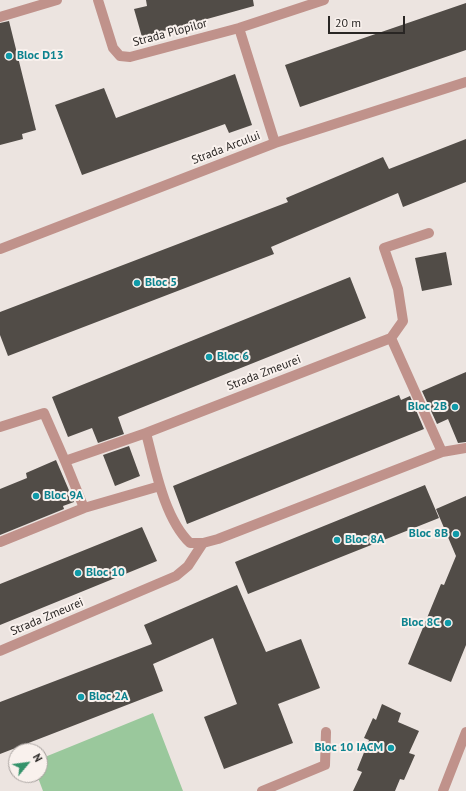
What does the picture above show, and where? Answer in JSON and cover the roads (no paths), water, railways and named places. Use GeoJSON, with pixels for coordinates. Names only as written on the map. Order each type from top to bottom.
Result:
{"type":"FeatureCollection","features":[{"type":"Feature","properties":{"kind":"street"},"geometry":{"type":"LineString","coordinates":[[0,16],[57,0]]}},
{"type":"Feature","properties":{"kind":"street","name":"Strada Plopilor"},"geometry":{"type":"LineString","coordinates":[[98,0],[113,48],[120,56],[130,57],[239,28],[324,0]]}},
{"type":"Feature","properties":{"kind":"street"},"geometry":{"type":"LineString","coordinates":[[239,28],[275,143]]}},
{"type":"Feature","properties":{"kind":"street","name":"Strada Arcului"},"geometry":{"type":"LineString","coordinates":[[0,249],[275,143],[466,82]]}},
{"type":"Feature","properties":{"kind":"street"},"geometry":{"type":"LineString","coordinates":[[429,233],[384,248],[398,289],[403,321],[392,338],[442,452]]}},
{"type":"Feature","properties":{"kind":"street","name":"Strada Zmeurei"},"geometry":{"type":"LineString","coordinates":[[65,461],[146,433],[392,338]]}},
{"type":"Feature","properties":{"kind":"street"},"geometry":{"type":"LineString","coordinates":[[0,427],[44,413],[84,508]]}},
{"type":"Feature","properties":{"kind":"street"},"geometry":{"type":"LineString","coordinates":[[146,433],[160,486],[173,519],[183,536],[190,543],[203,544],[442,452],[466,448]]}},
{"type":"Feature","properties":{"kind":"street"},"geometry":{"type":"LineString","coordinates":[[0,542],[84,508],[160,486]]}},
{"type":"Feature","properties":{"kind":"street","name":"Strada Zmeurei"},"geometry":{"type":"LineString","coordinates":[[0,651],[176,576],[188,566],[203,544]]}},
{"type":"Feature","properties":{"kind":"street"},"geometry":{"type":"LineString","coordinates":[[262,791],[325,765],[326,732]]}},
{"type":"Feature","properties":{"kind":"street"},"geometry":{"type":"LineString","coordinates":[[446,790],[466,732]]}},
{"type":"Feature","properties":{"kind":"place","name":"Bloc D13"},"geometry":{"type":"Point","coordinates":[9,56]}},
{"type":"Feature","properties":{"kind":"place","name":"Bloc 5"},"geometry":{"type":"Point","coordinates":[137,283]}},
{"type":"Feature","properties":{"kind":"place","name":"Bloc 6"},"geometry":{"type":"Point","coordinates":[209,357]}},
{"type":"Feature","properties":{"kind":"place","name":"Bloc 2B"},"geometry":{"type":"Point","coordinates":[455,407]}},
{"type":"Feature","properties":{"kind":"place","name":"Bloc 9A"},"geometry":{"type":"Point","coordinates":[36,496]}},
{"type":"Feature","properties":{"kind":"place","name":"Bloc 8B"},"geometry":{"type":"Point","coordinates":[456,534]}},
{"type":"Feature","properties":{"kind":"place","name":"Bloc 8A"},"geometry":{"type":"Point","coordinates":[337,540]}},
{"type":"Feature","properties":{"kind":"place","name":"Bloc 10"},"geometry":{"type":"Point","coordinates":[78,573]}},
{"type":"Feature","properties":{"kind":"place","name":"Bloc 8C"},"geometry":{"type":"Point","coordinates":[448,623]}},
{"type":"Feature","properties":{"kind":"place","name":"Bloc 2A"},"geometry":{"type":"Point","coordinates":[81,697]}},
{"type":"Feature","properties":{"kind":"place","name":"Bloc 10 IACM"},"geometry":{"type":"Point","coordinates":[391,748]}}]}
